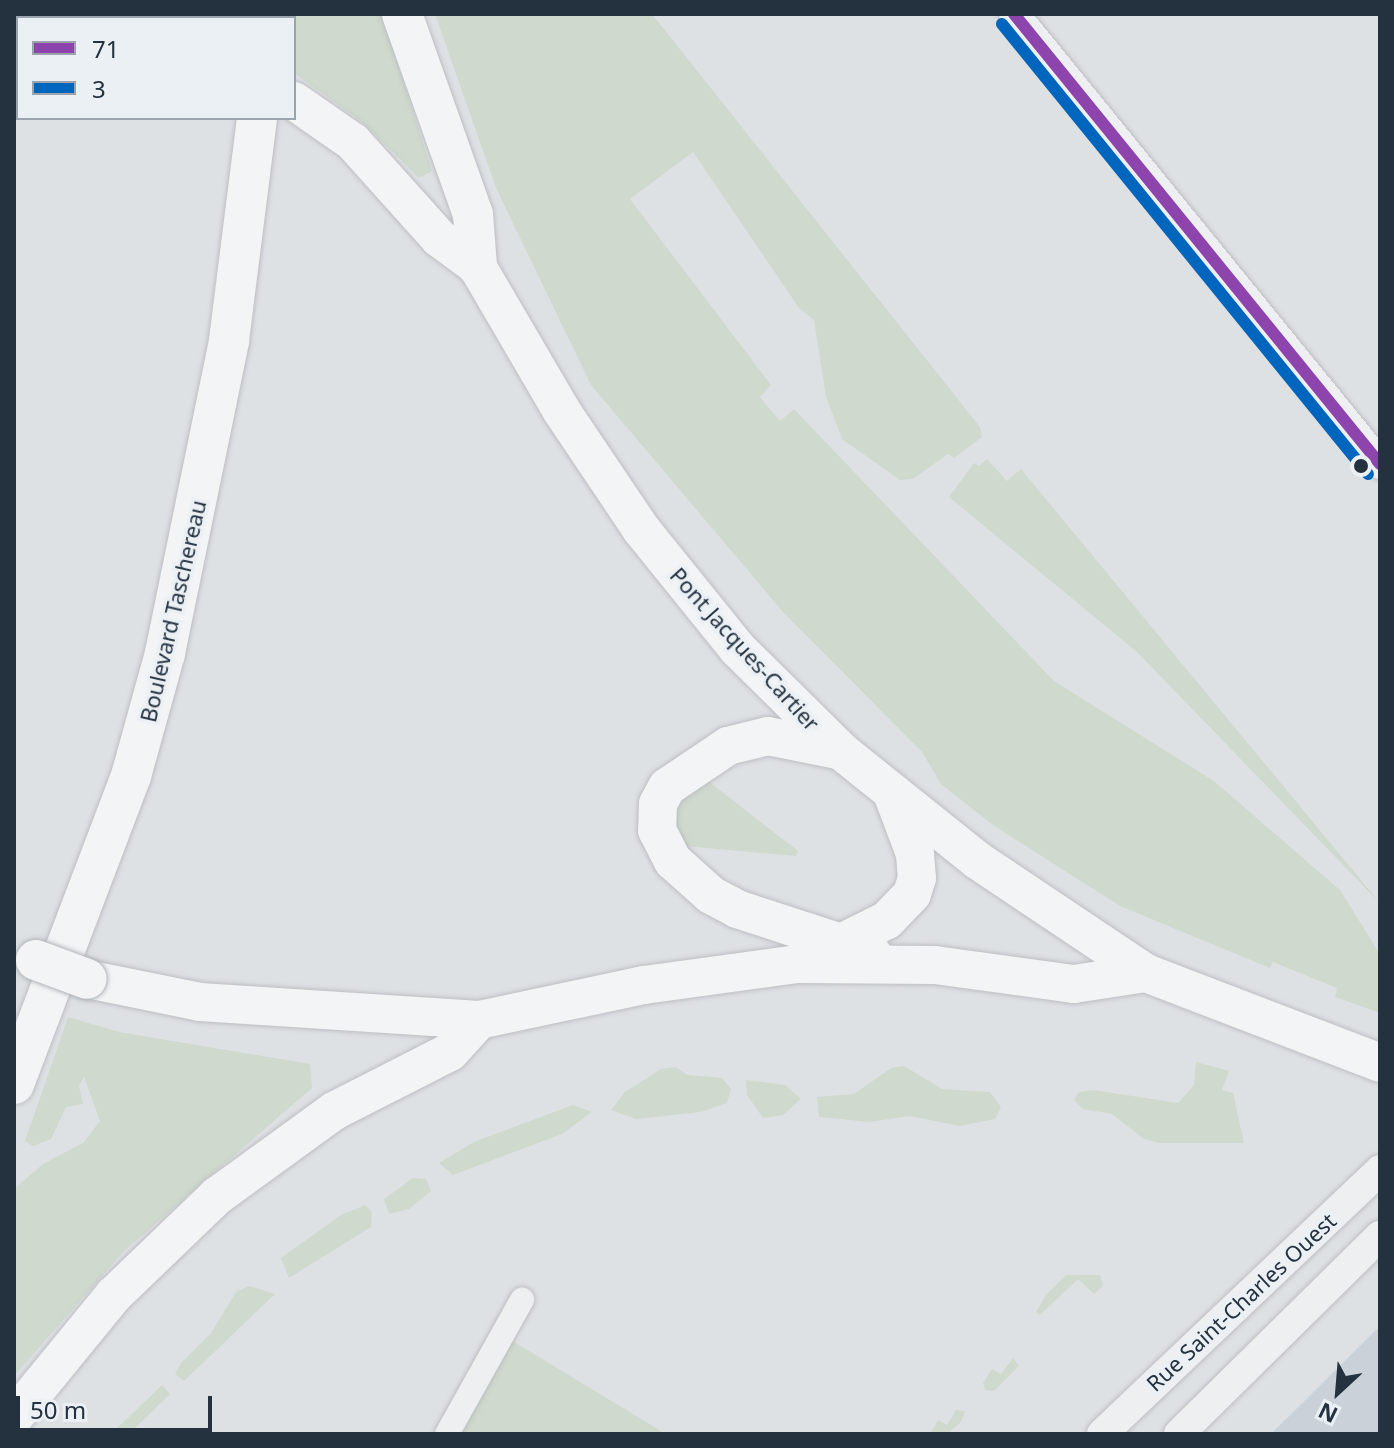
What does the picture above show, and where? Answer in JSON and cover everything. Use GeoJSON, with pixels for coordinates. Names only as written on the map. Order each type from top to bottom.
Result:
{"type":"FeatureCollection","features":[{"type":"Feature","properties":{"kind":"highway"},"geometry":{"type":"LineString","coordinates":[[402,14],[473,214],[477,266]]}},
{"type":"Feature","properties":{"kind":"highway","name":"Boulevard Taschereau"},"geometry":{"type":"LineString","coordinates":[[14,1084],[131,776],[165,653],[229,340],[257,120]]}},
{"type":"Feature","properties":{"kind":"highway"},"geometry":{"type":"LineString","coordinates":[[25,960],[87,979]]}},
{"type":"Feature","properties":{"kind":"main road"},"geometry":{"type":"LineString","coordinates":[[296,103],[353,142],[439,238],[477,266]]}},
{"type":"Feature","properties":{"kind":"main road","name":"Pont Jacques-Cartier"},"geometry":{"type":"LineString","coordinates":[[477,266],[561,410],[641,529],[738,649],[841,751],[1000,877],[1146,973],[1380,1063]]}},
{"type":"Feature","properties":{"kind":"main road"},"geometry":{"type":"LineString","coordinates":[[841,751],[768,736],[728,746],[672,781],[662,795],[656,822],[673,861],[711,895],[745,912],[905,964]]}},
{"type":"Feature","properties":{"kind":"main road"},"geometry":{"type":"LineString","coordinates":[[798,964],[896,914],[914,887],[915,854],[893,795]]}},
{"type":"Feature","properties":{"kind":"main road"},"geometry":{"type":"LineString","coordinates":[[87,979],[211,1003],[479,1020],[644,985],[798,964],[905,964],[1074,984],[1146,973]]}},
{"type":"Feature","properties":{"kind":"main road"},"geometry":{"type":"LineString","coordinates":[[14,1417],[114,1295],[217,1196],[334,1111],[450,1052],[479,1020]]}},
{"type":"Feature","properties":{"kind":"street"},"geometry":{"type":"LineString","coordinates":[[1014,14],[1377,457]]}},
{"type":"Feature","properties":{"kind":"street","name":"Rue Saint-Charles Ouest"},"geometry":{"type":"LineString","coordinates":[[1102,1434],[1380,1170]]}},
{"type":"Feature","properties":{"kind":"street"},"geometry":{"type":"LineString","coordinates":[[1179,1434],[1380,1236]]}},
{"type":"Feature","properties":{"kind":"street"},"geometry":{"type":"LineString","coordinates":[[447,1434],[522,1300]]}},
{"type":"Feature","properties":{"kind":"shaded area"},"geometry":{"type":"Polygon","coordinates":[[[150,14],[252,14],[252,16],[150,14]]]}},
{"type":"Feature","properties":{"kind":"shaded area"},"geometry":{"type":"Polygon","coordinates":[[[382,14],[432,171],[419,178],[361,121],[296,74],[294,16],[382,14]]]}},
{"type":"Feature","properties":{"kind":"shaded area"},"geometry":{"type":"Polygon","coordinates":[[[435,14],[652,14],[980,427],[982,437],[954,458],[948,454],[913,479],[900,480],[842,439],[826,397],[814,320],[799,308],[693,152],[630,199],[771,385],[760,397],[780,421],[794,409],[1054,681],[1214,781],[1340,890],[1380,954],[1380,1013],[1335,997],[1337,988],[1273,962],[1270,968],[1120,906],[993,825],[941,784],[922,752],[783,612],[591,385],[496,188],[435,14]]]}},
{"type":"Feature","properties":{"kind":"shaded area"},"geometry":{"type":"Polygon","coordinates":[[[987,459],[1007,481],[1021,469],[1380,903],[1137,652],[949,497],[974,463],[979,466],[987,459]]]}},
{"type":"Feature","properties":{"kind":"shaded area"},"geometry":{"type":"Polygon","coordinates":[[[708,781],[798,851],[796,856],[684,846],[670,815],[672,803],[708,781]]]}},
{"type":"Feature","properties":{"kind":"shaded area"},"geometry":{"type":"Polygon","coordinates":[[[68,1017],[119,1032],[310,1064],[312,1088],[124,1251],[14,1376],[14,1189],[43,1164],[83,1143],[100,1121],[84,1077],[79,1086],[83,1104],[66,1107],[51,1139],[33,1146],[25,1141],[68,1017]]]}},
{"type":"Feature","properties":{"kind":"shaded area"},"geometry":{"type":"Polygon","coordinates":[[[1196,1062],[1229,1071],[1222,1090],[1233,1093],[1244,1143],[1159,1143],[1144,1139],[1112,1114],[1083,1109],[1074,1100],[1079,1092],[1093,1090],[1178,1103],[1194,1085],[1196,1062]]]}},
{"type":"Feature","properties":{"kind":"shaded area"},"geometry":{"type":"Polygon","coordinates":[[[904,1066],[942,1089],[990,1092],[1001,1107],[995,1119],[960,1126],[909,1116],[870,1122],[819,1117],[817,1097],[854,1094],[891,1068],[904,1066]]]}},
{"type":"Feature","properties":{"kind":"shaded area"},"geometry":{"type":"Polygon","coordinates":[[[675,1067],[688,1075],[722,1078],[731,1089],[727,1103],[701,1112],[636,1119],[611,1110],[625,1092],[661,1069],[675,1067]]]}},
{"type":"Feature","properties":{"kind":"shaded area"},"geometry":{"type":"Polygon","coordinates":[[[746,1080],[785,1085],[801,1099],[783,1115],[763,1118],[747,1095],[746,1080]]]}},
{"type":"Feature","properties":{"kind":"shaded area"},"geometry":{"type":"Polygon","coordinates":[[[573,1105],[592,1112],[562,1134],[453,1175],[439,1163],[474,1142],[573,1105]]]}},
{"type":"Feature","properties":{"kind":"shaded area"},"geometry":{"type":"Polygon","coordinates":[[[413,1178],[426,1179],[431,1191],[409,1209],[389,1214],[384,1199],[413,1178]]]}},
{"type":"Feature","properties":{"kind":"shaded area"},"geometry":{"type":"Polygon","coordinates":[[[365,1205],[372,1212],[371,1227],[289,1278],[281,1258],[341,1215],[365,1205]]]}},
{"type":"Feature","properties":{"kind":"shaded area"},"geometry":{"type":"Polygon","coordinates":[[[1066,1275],[1100,1275],[1103,1286],[1094,1294],[1078,1279],[1040,1315],[1036,1312],[1046,1295],[1066,1275]]]}},
{"type":"Feature","properties":{"kind":"shaded area"},"geometry":{"type":"Polygon","coordinates":[[[249,1286],[275,1294],[184,1381],[175,1374],[181,1363],[211,1333],[236,1292],[249,1286]]]}},
{"type":"Feature","properties":{"kind":"shaded area"},"geometry":{"type":"Polygon","coordinates":[[[1380,1326],[1380,1434],[1271,1434],[1374,1332],[1380,1326]]]}},
{"type":"Feature","properties":{"kind":"shaded area"},"geometry":{"type":"Polygon","coordinates":[[[511,1340],[661,1431],[659,1434],[459,1434],[511,1340]]]}},
{"type":"Feature","properties":{"kind":"shaded area"},"geometry":{"type":"Polygon","coordinates":[[[1013,1358],[1019,1366],[994,1391],[985,1390],[983,1383],[992,1369],[1001,1374],[1013,1358]]]}},
{"type":"Feature","properties":{"kind":"shaded area"},"geometry":{"type":"Polygon","coordinates":[[[162,1385],[170,1394],[129,1434],[111,1434],[162,1385]]]}},
{"type":"Feature","properties":{"kind":"shaded area"},"geometry":{"type":"Polygon","coordinates":[[[956,1410],[965,1411],[961,1422],[947,1434],[930,1434],[938,1420],[947,1425],[956,1410]]]}},
{"type":"Feature","properties":{"kind":"transit line","name":"71"},"geometry":{"type":"LineString","coordinates":[[1014,14],[1380,464]]}},
{"type":"Feature","properties":{"kind":"transit line","name":"3"},"geometry":{"type":"LineString","coordinates":[[1002,24],[1368,474]]}}]}
